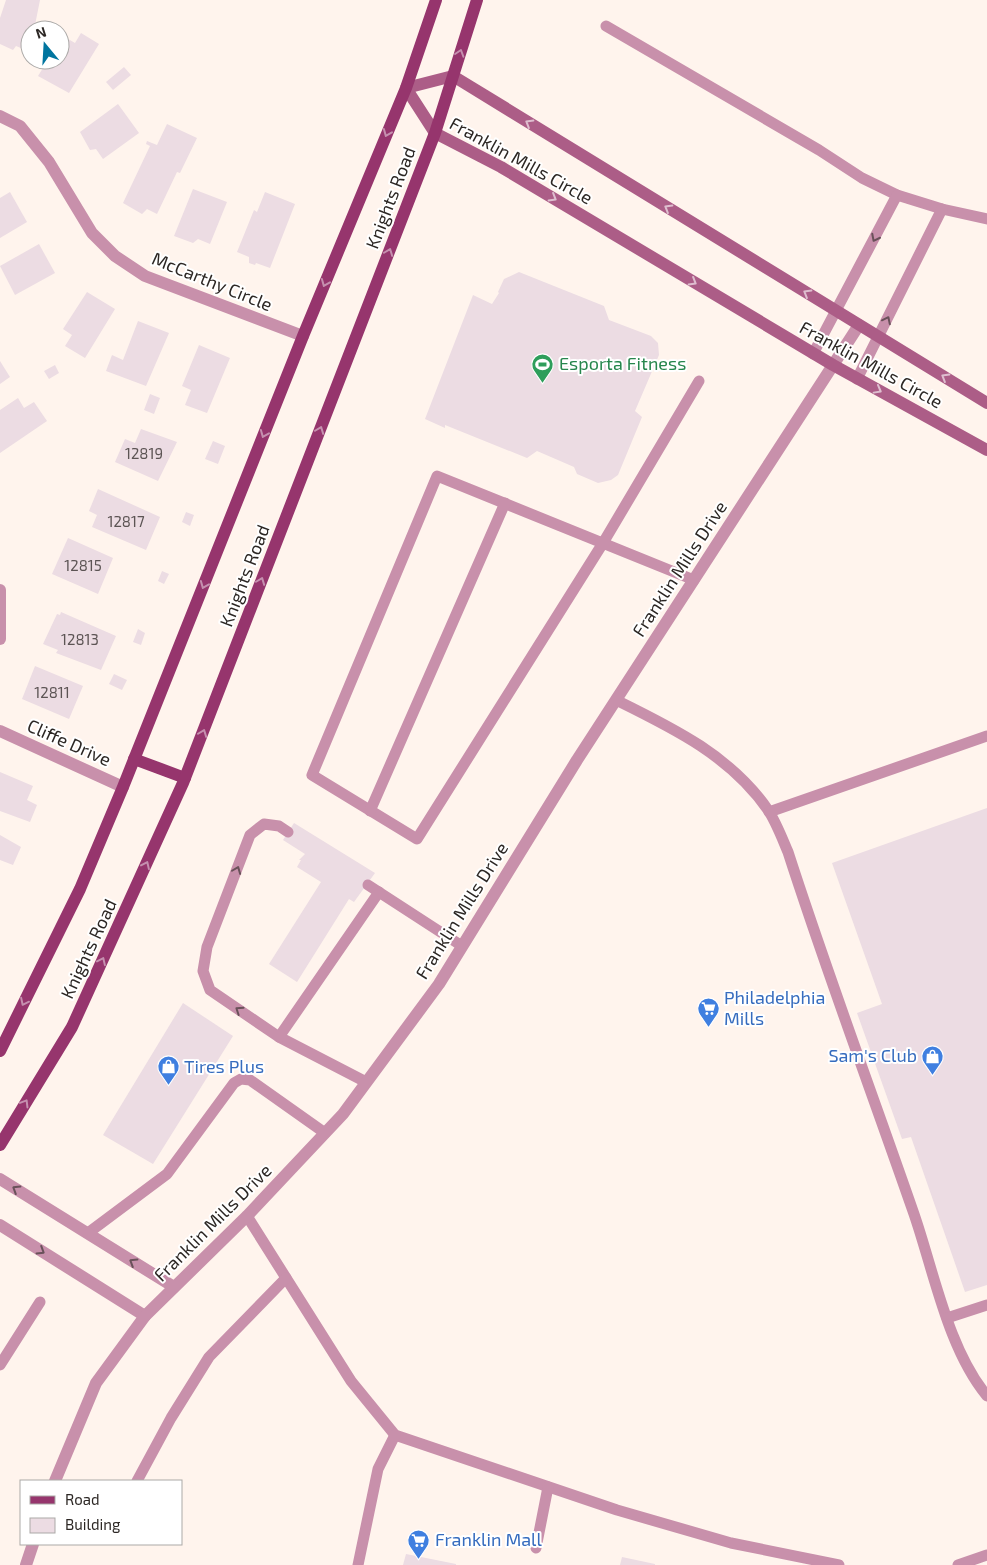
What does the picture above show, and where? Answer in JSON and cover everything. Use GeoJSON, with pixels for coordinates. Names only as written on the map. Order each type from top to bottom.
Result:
{"type":"FeatureCollection","features":[{"type":"Feature","properties":{"kind":"main road","name":"Knights Road"},"geometry":{"type":"LineString","coordinates":[[0,1051],[80,889],[124,787],[303,336],[406,88],[436,0]]}},
{"type":"Feature","properties":{"kind":"main road","name":"Knights Road"},"geometry":{"type":"LineString","coordinates":[[0,1145],[72,1027],[185,778],[435,133],[477,0]]}},
{"type":"Feature","properties":{"kind":"main road"},"geometry":{"type":"LineString","coordinates":[[134,759],[185,778]]}},
{"type":"Feature","properties":{"kind":"street"},"geometry":{"type":"LineString","coordinates":[[406,88],[452,76]]}},
{"type":"Feature","properties":{"kind":"street","name":"Franklin Mills Circle"},"geometry":{"type":"LineString","coordinates":[[452,76],[987,403]]}},
{"type":"Feature","properties":{"kind":"street","name":"Franklin Mills Circle"},"geometry":{"type":"LineString","coordinates":[[406,88],[435,133],[501,167],[813,354],[987,450]]}},
{"type":"Feature","properties":{"kind":"street","name":"McCarthy Circle"},"geometry":{"type":"LineString","coordinates":[[0,116],[20,126],[49,162],[92,233],[115,256],[145,276],[303,336]]}},
{"type":"Feature","properties":{"kind":"street","name":"Franklin Mills Drive"},"geometry":{"type":"LineString","coordinates":[[55,1480],[96,1383],[145,1316],[247,1216],[343,1114],[439,984],[616,700],[859,325]]}},
{"type":"Feature","properties":{"kind":"street"},"geometry":{"type":"LineString","coordinates":[[0,590],[0,639]]}},
{"type":"Feature","properties":{"kind":"street","name":"Cliffe Drive"},"geometry":{"type":"LineString","coordinates":[[0,732],[124,787]]}},
{"type":"Feature","properties":{"kind":"street"},"geometry":{"type":"LineString","coordinates":[[0,1179],[174,1287]]}},
{"type":"Feature","properties":{"kind":"street"},"geometry":{"type":"LineString","coordinates":[[0,1225],[145,1316]]}},
{"type":"Feature","properties":{"kind":"street"},"geometry":{"type":"LineString","coordinates":[[26,1565],[33,1545]]}},
{"type":"Feature","properties":{"kind":"lane"},"geometry":{"type":"LineString","coordinates":[[606,26],[820,150],[862,178],[897,195],[942,209],[987,219]]}},
{"type":"Feature","properties":{"kind":"lane"},"geometry":{"type":"LineString","coordinates":[[813,354],[838,312],[897,195]]}},
{"type":"Feature","properties":{"kind":"lane"},"geometry":{"type":"LineString","coordinates":[[857,379],[942,209]]}},
{"type":"Feature","properties":{"kind":"lane"},"geometry":{"type":"LineString","coordinates":[[694,580],[603,543],[505,503],[436,476],[312,775],[417,839],[603,543],[699,381]]}},
{"type":"Feature","properties":{"kind":"lane"},"geometry":{"type":"LineString","coordinates":[[370,811],[505,503]]}},
{"type":"Feature","properties":{"kind":"lane"},"geometry":{"type":"LineString","coordinates":[[616,700],[682,733],[736,772],[770,812],[788,852],[926,1251],[947,1318],[973,1379],[987,1396]]}},
{"type":"Feature","properties":{"kind":"lane"},"geometry":{"type":"LineString","coordinates":[[770,812],[987,736]]}},
{"type":"Feature","properties":{"kind":"lane"},"geometry":{"type":"LineString","coordinates":[[288,832],[279,826],[264,824],[250,835],[207,947],[203,970],[210,990],[279,1037],[366,1082]]}},
{"type":"Feature","properties":{"kind":"lane"},"geometry":{"type":"LineString","coordinates":[[368,885],[462,946]]}},
{"type":"Feature","properties":{"kind":"lane"},"geometry":{"type":"LineString","coordinates":[[279,1037],[379,892]]}},
{"type":"Feature","properties":{"kind":"lane"},"geometry":{"type":"LineString","coordinates":[[88,1233],[167,1174],[234,1083],[241,1079],[250,1080],[325,1133]]}},
{"type":"Feature","properties":{"kind":"lane"},"geometry":{"type":"LineString","coordinates":[[247,1216],[351,1381],[394,1435],[617,1510],[731,1542],[839,1565]]}},
{"type":"Feature","properties":{"kind":"lane"},"geometry":{"type":"LineString","coordinates":[[139,1480],[171,1418],[210,1357],[286,1278]]}},
{"type":"Feature","properties":{"kind":"lane"},"geometry":{"type":"LineString","coordinates":[[0,1365],[40,1302]]}},
{"type":"Feature","properties":{"kind":"lane"},"geometry":{"type":"LineString","coordinates":[[947,1318],[987,1305]]}},
{"type":"Feature","properties":{"kind":"lane"},"geometry":{"type":"LineString","coordinates":[[358,1565],[378,1469],[394,1435]]}},
{"type":"Feature","properties":{"kind":"lane"},"geometry":{"type":"LineString","coordinates":[[536,1548],[548,1487]]}},
{"type":"Feature","properties":{"kind":"lane"},"geometry":{"type":"LineString","coordinates":[[958,1565],[987,1555]]}},
{"type":"Feature","properties":{"kind":"building"},"geometry":{"type":"Polygon","coordinates":[[[6,0],[40,0],[36,20],[20,20],[20,48],[16,46],[13,50],[0,44],[0,18],[6,0]]]}},
{"type":"Feature","properties":{"kind":"building"},"geometry":{"type":"Polygon","coordinates":[[[81,33],[99,44],[69,93],[38,76],[42,70],[70,70],[70,40],[75,43],[81,33]]]}},
{"type":"Feature","properties":{"kind":"building"},"geometry":{"type":"Polygon","coordinates":[[[124,67],[131,75],[113,90],[106,82],[124,67]]]}},
{"type":"Feature","properties":{"kind":"building"},"geometry":{"type":"Polygon","coordinates":[[[118,104],[139,133],[103,159],[96,149],[90,150],[80,132],[118,104]]]}},
{"type":"Feature","properties":{"kind":"building"},"geometry":{"type":"Polygon","coordinates":[[[167,124],[197,138],[180,173],[177,172],[157,214],[147,209],[142,214],[123,203],[150,146],[146,144],[147,141],[157,145],[167,124]]]}},
{"type":"Feature","properties":{"kind":"building"},"geometry":{"type":"Polygon","coordinates":[[[193,189],[227,202],[210,244],[198,239],[193,243],[174,236],[193,189]]]}},
{"type":"Feature","properties":{"kind":"building"},"geometry":{"type":"Polygon","coordinates":[[[10,192],[27,222],[0,238],[0,198],[10,192]]]}},
{"type":"Feature","properties":{"kind":"building"},"geometry":{"type":"Polygon","coordinates":[[[265,192],[295,204],[270,268],[256,263],[255,265],[249,263],[249,257],[237,252],[254,210],[257,212],[265,192]]]}},
{"type":"Feature","properties":{"kind":"building"},"geometry":{"type":"Polygon","coordinates":[[[39,244],[55,273],[15,295],[0,266],[39,244]]]}},
{"type":"Feature","properties":{"kind":"building","name":"Esporta Fitness"},"geometry":{"type":"Polygon","coordinates":[[[519,272],[604,306],[609,320],[651,336],[658,343],[659,355],[635,411],[642,417],[618,475],[611,480],[598,483],[577,474],[574,467],[537,451],[527,458],[445,425],[445,428],[425,419],[473,295],[492,304],[499,293],[504,279],[519,272]]]}},
{"type":"Feature","properties":{"kind":"building"},"geometry":{"type":"Polygon","coordinates":[[[87,292],[115,309],[85,358],[65,346],[72,335],[63,329],[87,292]]]}},
{"type":"Feature","properties":{"kind":"building"},"geometry":{"type":"Polygon","coordinates":[[[138,321],[169,333],[146,386],[106,371],[112,355],[123,360],[138,321]]]}},
{"type":"Feature","properties":{"kind":"building"},"geometry":{"type":"Polygon","coordinates":[[[199,345],[230,358],[207,413],[185,405],[191,390],[182,386],[199,345]]]}},
{"type":"Feature","properties":{"kind":"building"},"geometry":{"type":"Polygon","coordinates":[[[0,361],[10,377],[0,384],[0,361]]]}},
{"type":"Feature","properties":{"kind":"building"},"geometry":{"type":"Polygon","coordinates":[[[55,365],[59,373],[49,379],[44,371],[55,365]]]}},
{"type":"Feature","properties":{"kind":"building"},"geometry":{"type":"Polygon","coordinates":[[[150,394],[160,398],[154,414],[144,410],[150,394]]]}},
{"type":"Feature","properties":{"kind":"building"},"geometry":{"type":"Polygon","coordinates":[[[18,398],[24,408],[34,402],[47,421],[0,453],[0,410],[18,398]]]}},
{"type":"Feature","properties":{"kind":"building"},"geometry":{"type":"Polygon","coordinates":[[[141,429],[177,442],[158,481],[115,462],[125,439],[135,443],[141,429]]]}},
{"type":"Feature","properties":{"kind":"building"},"geometry":{"type":"Polygon","coordinates":[[[213,441],[225,446],[218,464],[205,459],[213,441]]]}},
{"type":"Feature","properties":{"kind":"building"},"geometry":{"type":"Polygon","coordinates":[[[98,489],[160,517],[146,550],[92,527],[97,515],[89,511],[98,489]]]}},
{"type":"Feature","properties":{"kind":"building"},"geometry":{"type":"Polygon","coordinates":[[[186,512],[194,515],[190,526],[182,522],[186,512]]]}},
{"type":"Feature","properties":{"kind":"building"},"geometry":{"type":"Polygon","coordinates":[[[68,538],[113,558],[98,594],[52,574],[68,538]]]}},
{"type":"Feature","properties":{"kind":"building"},"geometry":{"type":"Polygon","coordinates":[[[162,571],[169,574],[164,584],[158,581],[162,571]]]}},
{"type":"Feature","properties":{"kind":"building"},"geometry":{"type":"Polygon","coordinates":[[[61,612],[116,636],[101,670],[56,653],[58,650],[43,644],[57,614],[60,615],[61,612]]]}},
{"type":"Feature","properties":{"kind":"building"},"geometry":{"type":"Polygon","coordinates":[[[138,629],[145,633],[141,645],[133,642],[138,629]]]}},
{"type":"Feature","properties":{"kind":"building"},"geometry":{"type":"Polygon","coordinates":[[[35,666],[83,686],[69,719],[22,699],[35,666]]]}},
{"type":"Feature","properties":{"kind":"building"},"geometry":{"type":"Polygon","coordinates":[[[114,674],[127,680],[122,690],[109,684],[114,674]]]}},
{"type":"Feature","properties":{"kind":"building"},"geometry":{"type":"Polygon","coordinates":[[[0,772],[33,786],[27,800],[37,805],[30,822],[0,811],[0,772]]]}},
{"type":"Feature","properties":{"kind":"building","name":"Sam's Club"},"geometry":{"type":"Polygon","coordinates":[[[987,808],[987,1285],[965,1292],[911,1137],[902,1139],[857,1013],[882,1004],[832,863],[987,808]]]}},
{"type":"Feature","properties":{"kind":"building"},"geometry":{"type":"Polygon","coordinates":[[[294,823],[375,873],[354,902],[349,899],[297,982],[269,964],[321,882],[297,867],[301,860],[299,860],[305,854],[283,840],[294,823]]]}},
{"type":"Feature","properties":{"kind":"building"},"geometry":{"type":"Polygon","coordinates":[[[0,835],[21,847],[13,865],[0,860],[0,835]]]}},
{"type":"Feature","properties":{"kind":"building","name":"Tires Plus"},"geometry":{"type":"Polygon","coordinates":[[[183,1003],[233,1036],[153,1164],[103,1135],[183,1003]]]}},
{"type":"Feature","properties":{"kind":"building","name":"Franklin Mall"},"geometry":{"type":"Polygon","coordinates":[[[406,1554],[456,1564],[456,1565],[403,1565],[406,1554]]]}},
{"type":"Feature","properties":{"kind":"building"},"geometry":{"type":"Polygon","coordinates":[[[622,1557],[655,1564],[655,1565],[620,1565],[622,1557]]]}},
{"type":"Feature","properties":{"kind":"place","name":"Esporta Fitness"},"geometry":{"type":"Point","coordinates":[543,383]}},
{"type":"Feature","properties":{"kind":"place","name":"Philadelphia Mills"},"geometry":{"type":"Point","coordinates":[708,1027]}},
{"type":"Feature","properties":{"kind":"place","name":"Sam's Club"},"geometry":{"type":"Point","coordinates":[933,1075]}},
{"type":"Feature","properties":{"kind":"place","name":"Tires Plus"},"geometry":{"type":"Point","coordinates":[168,1086]}},
{"type":"Feature","properties":{"kind":"place","name":"Franklin Mall"},"geometry":{"type":"Point","coordinates":[419,1559]}}]}
